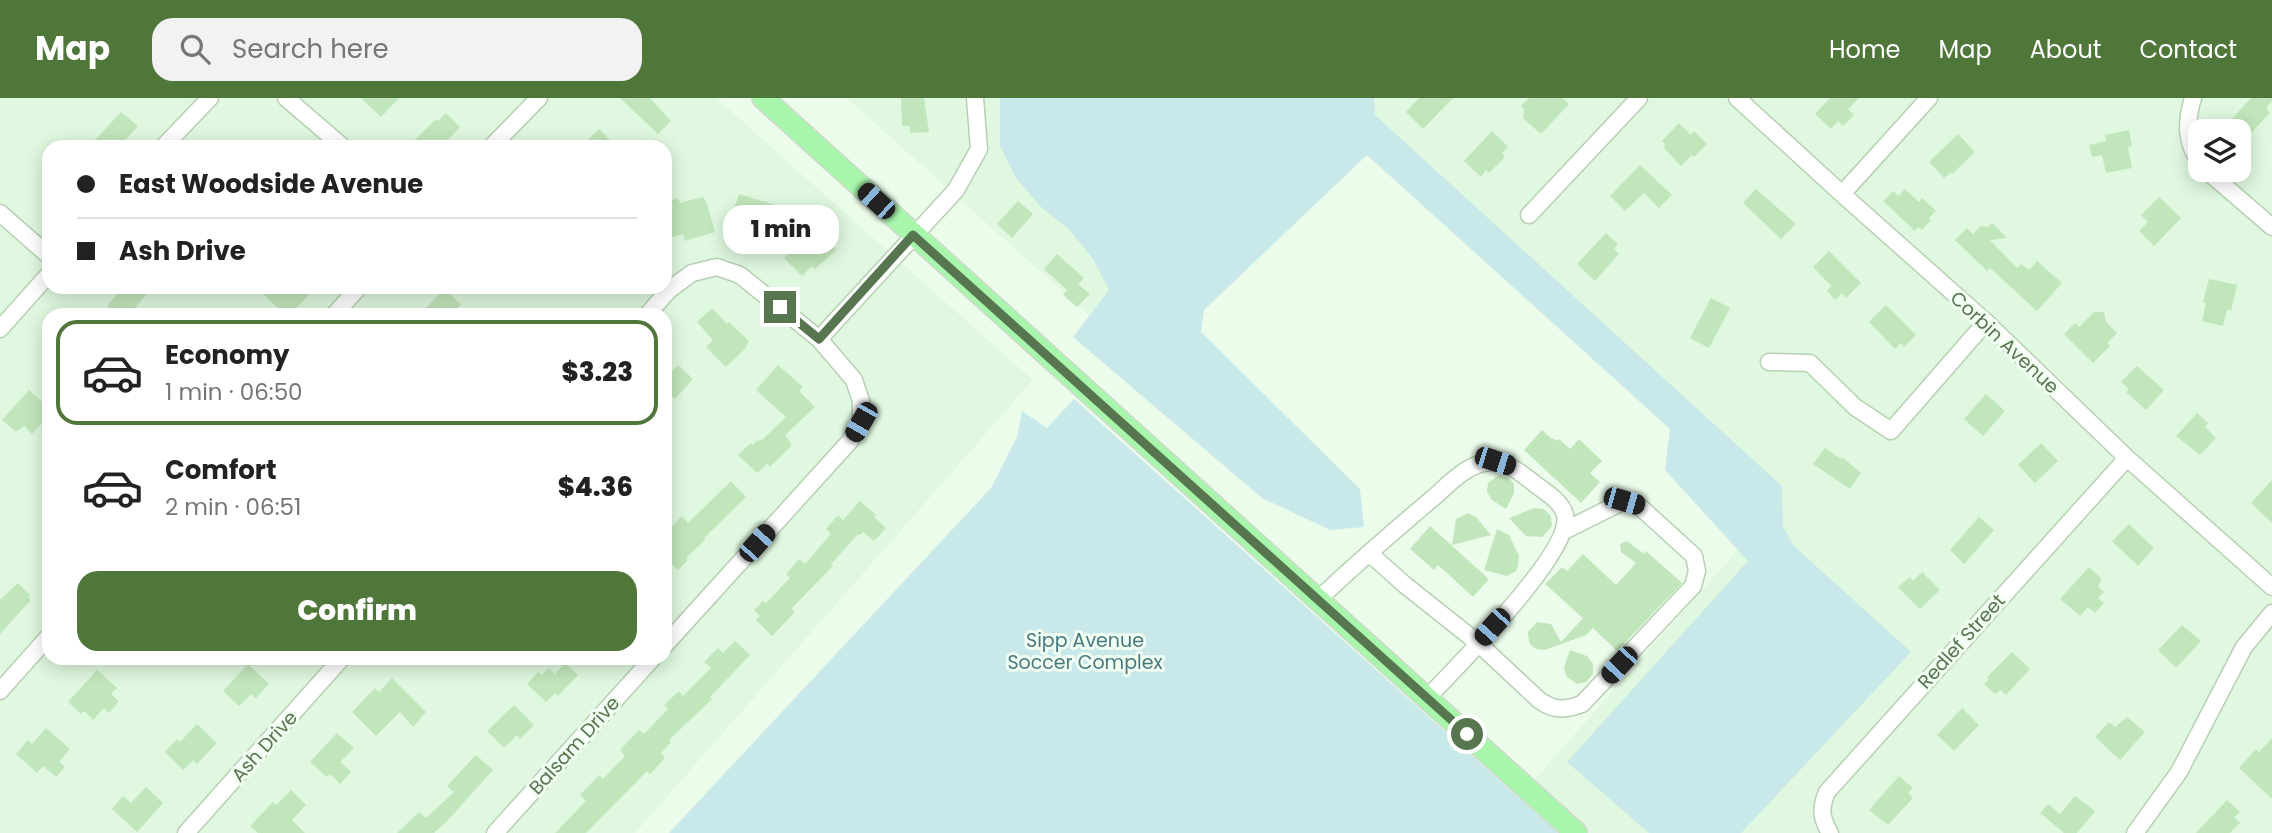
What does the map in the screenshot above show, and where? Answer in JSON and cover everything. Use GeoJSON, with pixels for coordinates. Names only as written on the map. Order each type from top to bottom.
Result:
{"type":"FeatureCollection","features":[{"type":"Feature","properties":{"kind":"main road"},"geometry":{"type":"LineString","coordinates":[[763,98],[1576,833]]}},
{"type":"Feature","properties":{"kind":"street"},"geometry":{"type":"LineString","coordinates":[[170,140],[210,98]]}},
{"type":"Feature","properties":{"kind":"street"},"geometry":{"type":"LineString","coordinates":[[285,98],[335,140]]}},
{"type":"Feature","properties":{"kind":"street"},"geometry":{"type":"LineString","coordinates":[[498,140],[539,98]]}},
{"type":"Feature","properties":{"kind":"street"},"geometry":{"type":"LineString","coordinates":[[819,339],[956,190],[979,149],[975,98]]}},
{"type":"Feature","properties":{"kind":"street"},"geometry":{"type":"LineString","coordinates":[[1529,215],[1639,98]]}},
{"type":"Feature","properties":{"kind":"street","name":"Corbin Avenue"},"geometry":{"type":"LineString","coordinates":[[1737,98],[1986,321],[2127,458],[2272,587]]}},
{"type":"Feature","properties":{"kind":"street"},"geometry":{"type":"LineString","coordinates":[[1842,194],[1929,98]]}},
{"type":"Feature","properties":{"kind":"street"},"geometry":{"type":"LineString","coordinates":[[2188,119],[2193,98]]}},
{"type":"Feature","properties":{"kind":"street"},"geometry":{"type":"LineString","coordinates":[[2220,182],[2272,227]]}},
{"type":"Feature","properties":{"kind":"street"},"geometry":{"type":"LineString","coordinates":[[0,213],[42,250]]}},
{"type":"Feature","properties":{"kind":"street"},"geometry":{"type":"LineString","coordinates":[[672,288],[692,273],[717,267],[740,275],[819,339],[854,380],[861,401],[861,422],[850,441],[672,637]]}},
{"type":"Feature","properties":{"kind":"street"},"geometry":{"type":"LineString","coordinates":[[0,329],[42,282]]}},
{"type":"Feature","properties":{"kind":"street"},"geometry":{"type":"LineString","coordinates":[[340,308],[353,294]]}},
{"type":"Feature","properties":{"kind":"street"},"geometry":{"type":"LineString","coordinates":[[653,308],[665,294]]}},
{"type":"Feature","properties":{"kind":"street"},"geometry":{"type":"LineString","coordinates":[[1769,362],[1810,363],[1855,407],[1891,431],[1986,321]]}},
{"type":"Feature","properties":{"kind":"street","name":"Redlef Street"},"geometry":{"type":"LineString","coordinates":[[1830,833],[1822,820],[1822,805],[1827,792],[2127,458]]}},
{"type":"Feature","properties":{"kind":"street"},"geometry":{"type":"LineString","coordinates":[[1318,600],[1369,553],[1478,464],[1495,461],[1515,467],[1555,499],[1565,514],[1564,531],[1554,551],[1521,595],[1427,698]]}},
{"type":"Feature","properties":{"kind":"street"},"geometry":{"type":"LineString","coordinates":[[1369,553],[1478,643],[1539,700],[1549,707],[1566,709],[1582,704],[1693,586],[1697,572],[1694,556],[1638,505],[1624,501],[1564,531]]}},
{"type":"Feature","properties":{"kind":"street"},"geometry":{"type":"LineString","coordinates":[[2135,833],[2179,772],[2244,647],[2272,614]]}},
{"type":"Feature","properties":{"kind":"street"},"geometry":{"type":"LineString","coordinates":[[0,691],[42,644]]}},
{"type":"Feature","properties":{"kind":"street","name":"Ash Drive"},"geometry":{"type":"LineString","coordinates":[[186,833],[335,665]]}},
{"type":"Feature","properties":{"kind":"street","name":"Balsam Drive"},"geometry":{"type":"LineString","coordinates":[[495,833],[647,665]]}},
{"type":"Feature","properties":{"kind":"shaded area"},"geometry":{"type":"Polygon","coordinates":[[[0,98],[716,98],[1033,380],[635,833],[0,833],[0,98]]]}},
{"type":"Feature","properties":{"kind":"shaded area"},"geometry":{"type":"Polygon","coordinates":[[[847,98],[2272,98],[2272,833],[1577,833],[1527,788],[1782,500],[1348,99],[1109,333],[847,98]]]}},
{"type":"Feature","properties":{"kind":"green space"},"geometry":{"type":"Polygon","coordinates":[[[1000,98],[1374,98],[1375,115],[1782,486],[1783,527],[1794,546],[1911,652],[1741,833],[1649,833],[1567,762],[1748,561],[1665,470],[1670,429],[1367,155],[1204,310],[1201,332],[1360,489],[1364,527],[1330,530],[1262,498],[1073,337],[1109,290],[1093,259],[1068,228],[1042,208],[1016,178],[1000,146],[1000,98]]]}},
{"type":"Feature","properties":{"kind":"green space","name":"Sipp Avenue Soccer Complex"},"geometry":{"type":"Polygon","coordinates":[[[1074,399],[1558,833],[669,833],[991,488],[1017,437],[1022,411],[1047,428],[1074,399]]]}},
{"type":"Feature","properties":{"kind":"building"},"geometry":{"type":"Polygon","coordinates":[[[361,98],[399,98],[381,117],[361,98]]]}},
{"type":"Feature","properties":{"kind":"building"},"geometry":{"type":"Polygon","coordinates":[[[620,98],[650,98],[671,121],[658,134],[620,98]]]}},
{"type":"Feature","properties":{"kind":"building"},"geometry":{"type":"Polygon","coordinates":[[[901,98],[924,98],[929,132],[910,133],[910,126],[902,126],[901,98]]]}},
{"type":"Feature","properties":{"kind":"building"},"geometry":{"type":"Polygon","coordinates":[[[1419,98],[1453,98],[1423,129],[1406,112],[1419,98]]]}},
{"type":"Feature","properties":{"kind":"building"},"geometry":{"type":"Polygon","coordinates":[[[1529,98],[1563,98],[1569,104],[1541,134],[1523,118],[1524,109],[1521,106],[1529,98]]]}},
{"type":"Feature","properties":{"kind":"building"},"geometry":{"type":"Polygon","coordinates":[[[1830,98],[1859,98],[1848,109],[1854,115],[1843,126],[1838,121],[1831,129],[1815,114],[1830,98]]]}},
{"type":"Feature","properties":{"kind":"building"},"geometry":{"type":"Polygon","coordinates":[[[2251,98],[2272,98],[2266,108],[2270,113],[2251,133],[2251,119],[2232,119],[2251,98]]]}},
{"type":"Feature","properties":{"kind":"building"},"geometry":{"type":"Polygon","coordinates":[[[121,112],[138,126],[125,140],[95,140],[121,112]]]}},
{"type":"Feature","properties":{"kind":"building"},"geometry":{"type":"Polygon","coordinates":[[[446,113],[460,127],[448,140],[415,140],[436,119],[438,121],[446,113]]]}},
{"type":"Feature","properties":{"kind":"building"},"geometry":{"type":"Polygon","coordinates":[[[1679,123],[1691,135],[1694,131],[1707,144],[1681,166],[1664,148],[1662,141],[1679,123]]]}},
{"type":"Feature","properties":{"kind":"building"},"geometry":{"type":"Polygon","coordinates":[[[599,129],[610,140],[587,140],[599,129]]]}},
{"type":"Feature","properties":{"kind":"building"},"geometry":{"type":"Polygon","coordinates":[[[2129,130],[2132,146],[2128,147],[2132,168],[2106,173],[2102,155],[2092,157],[2089,145],[2106,141],[2105,135],[2129,130]]]}},
{"type":"Feature","properties":{"kind":"building"},"geometry":{"type":"Polygon","coordinates":[[[1492,131],[1508,147],[1502,153],[1505,157],[1489,173],[1486,170],[1481,177],[1464,161],[1492,131]]]}},
{"type":"Feature","properties":{"kind":"building"},"geometry":{"type":"Polygon","coordinates":[[[1958,134],[1975,152],[1944,178],[1929,162],[1958,134]]]}},
{"type":"Feature","properties":{"kind":"building"},"geometry":{"type":"Polygon","coordinates":[[[1640,165],[1672,195],[1659,208],[1644,193],[1625,211],[1610,196],[1640,165]]]}},
{"type":"Feature","properties":{"kind":"building"},"geometry":{"type":"Polygon","coordinates":[[[1756,189],[1796,224],[1781,239],[1743,203],[1756,189]]]}},
{"type":"Feature","properties":{"kind":"building"},"geometry":{"type":"Polygon","coordinates":[[[1905,189],[1919,202],[1922,198],[1936,211],[1922,230],[1918,227],[1915,231],[1883,201],[1893,191],[1898,196],[1905,189]]]}},
{"type":"Feature","properties":{"kind":"building"},"geometry":{"type":"Polygon","coordinates":[[[739,194],[778,206],[772,227],[732,215],[739,194]]]}},
{"type":"Feature","properties":{"kind":"building"},"geometry":{"type":"Polygon","coordinates":[[[2159,197],[2181,218],[2154,246],[2139,231],[2148,222],[2141,215],[2159,197]]]}},
{"type":"Feature","properties":{"kind":"building"},"geometry":{"type":"Polygon","coordinates":[[[678,198],[680,203],[704,198],[715,232],[685,241],[683,234],[672,237],[672,200],[678,198]]]}},
{"type":"Feature","properties":{"kind":"building"},"geometry":{"type":"Polygon","coordinates":[[[1018,201],[1033,214],[1012,238],[997,224],[1018,201]]]}},
{"type":"Feature","properties":{"kind":"building"},"geometry":{"type":"Polygon","coordinates":[[[1992,223],[2007,238],[1990,240],[2017,268],[2021,264],[2029,270],[2037,261],[2062,283],[2037,311],[1990,268],[1987,271],[1955,240],[1967,228],[1973,234],[1981,226],[1988,227],[1992,223]]]}},
{"type":"Feature","properties":{"kind":"building"},"geometry":{"type":"Polygon","coordinates":[[[1606,233],[1618,244],[1614,249],[1619,254],[1595,281],[1577,264],[1606,233]]]}},
{"type":"Feature","properties":{"kind":"building"},"geometry":{"type":"Polygon","coordinates":[[[799,236],[812,248],[824,237],[836,250],[815,269],[812,266],[802,276],[784,258],[792,250],[789,246],[799,236]]]}},
{"type":"Feature","properties":{"kind":"building"},"geometry":{"type":"Polygon","coordinates":[[[1829,251],[1861,283],[1846,298],[1842,293],[1835,300],[1827,291],[1831,286],[1813,267],[1829,251]]]}},
{"type":"Feature","properties":{"kind":"building"},"geometry":{"type":"Polygon","coordinates":[[[1057,254],[1084,278],[1078,284],[1090,294],[1077,307],[1063,295],[1067,290],[1044,269],[1057,254]]]}},
{"type":"Feature","properties":{"kind":"building"},"geometry":{"type":"Polygon","coordinates":[[[2209,279],[2237,285],[2231,311],[2227,309],[2223,326],[2202,321],[2206,303],[2203,302],[2209,279]]]}},
{"type":"Feature","properties":{"kind":"building"},"geometry":{"type":"Polygon","coordinates":[[[117,294],[147,294],[135,308],[107,306],[117,294]]]}},
{"type":"Feature","properties":{"kind":"building"},"geometry":{"type":"Polygon","coordinates":[[[310,294],[296,308],[278,308],[264,295],[310,294]]]}},
{"type":"Feature","properties":{"kind":"building"},"geometry":{"type":"Polygon","coordinates":[[[439,294],[450,294],[461,304],[458,308],[426,308],[439,294]]]}},
{"type":"Feature","properties":{"kind":"building"},"geometry":{"type":"Polygon","coordinates":[[[1711,298],[1730,308],[1709,348],[1690,338],[1711,298]]]}},
{"type":"Feature","properties":{"kind":"building"},"geometry":{"type":"Polygon","coordinates":[[[1886,305],[1916,335],[1904,347],[1901,343],[1895,349],[1869,322],[1886,305]]]}},
{"type":"Feature","properties":{"kind":"building"},"geometry":{"type":"Polygon","coordinates":[[[712,308],[749,341],[745,349],[726,367],[706,347],[713,340],[697,322],[712,308]]]}},
{"type":"Feature","properties":{"kind":"building"},"geometry":{"type":"Polygon","coordinates":[[[2094,312],[2104,312],[2106,322],[2117,333],[2107,343],[2110,346],[2093,363],[2064,334],[2075,323],[2079,327],[2094,312]]]}},
{"type":"Feature","properties":{"kind":"building"},"geometry":{"type":"Polygon","coordinates":[[[678,365],[693,379],[675,399],[672,396],[672,371],[678,365]]]}},
{"type":"Feature","properties":{"kind":"building"},"geometry":{"type":"Polygon","coordinates":[[[778,365],[803,387],[799,391],[815,407],[785,435],[792,445],[770,467],[767,464],[757,473],[738,455],[751,443],[753,445],[762,440],[786,417],[756,390],[778,365]]]}},
{"type":"Feature","properties":{"kind":"building"},"geometry":{"type":"Polygon","coordinates":[[[2137,366],[2164,390],[2146,410],[2126,392],[2129,389],[2121,382],[2137,366]]]}},
{"type":"Feature","properties":{"kind":"building"},"geometry":{"type":"Polygon","coordinates":[[[29,390],[42,402],[42,423],[32,434],[24,426],[16,432],[2,420],[29,390]]]}},
{"type":"Feature","properties":{"kind":"building"},"geometry":{"type":"Polygon","coordinates":[[[1986,394],[2005,411],[1983,436],[1964,419],[1986,394]]]}},
{"type":"Feature","properties":{"kind":"building"},"geometry":{"type":"Polygon","coordinates":[[[2197,413],[2208,423],[2205,427],[2216,438],[2200,455],[2176,436],[2197,413]]]}},
{"type":"Feature","properties":{"kind":"building"},"geometry":{"type":"Polygon","coordinates":[[[1542,430],[1570,449],[1579,439],[1602,461],[1590,473],[1600,482],[1581,503],[1524,450],[1542,430]]]}},
{"type":"Feature","properties":{"kind":"building"},"geometry":{"type":"Polygon","coordinates":[[[2041,443],[2058,461],[2035,483],[2018,465],[2041,443]]]}},
{"type":"Feature","properties":{"kind":"building"},"geometry":{"type":"Polygon","coordinates":[[[1825,448],[1841,459],[1842,457],[1861,473],[1850,489],[1813,464],[1825,448]]]}},
{"type":"Feature","properties":{"kind":"building"},"geometry":{"type":"Polygon","coordinates":[[[1499,475],[1509,478],[1514,484],[1514,493],[1506,509],[1492,500],[1487,492],[1488,483],[1499,475]]]}},
{"type":"Feature","properties":{"kind":"building"},"geometry":{"type":"Polygon","coordinates":[[[2272,480],[2272,523],[2251,503],[2272,480]]]}},
{"type":"Feature","properties":{"kind":"building"},"geometry":{"type":"Polygon","coordinates":[[[731,481],[746,497],[704,538],[678,570],[672,564],[672,526],[682,516],[688,523],[731,481]]]}},
{"type":"Feature","properties":{"kind":"building"},"geometry":{"type":"Polygon","coordinates":[[[860,501],[886,528],[874,541],[863,532],[858,534],[831,564],[833,566],[791,609],[795,612],[772,636],[756,620],[760,616],[754,610],[763,601],[766,603],[790,578],[786,574],[799,559],[805,564],[831,534],[826,529],[838,515],[843,520],[860,501]]]}},
{"type":"Feature","properties":{"kind":"building"},"geometry":{"type":"Polygon","coordinates":[[[1534,508],[1544,509],[1551,516],[1552,526],[1542,537],[1526,536],[1509,518],[1534,508]]]}},
{"type":"Feature","properties":{"kind":"building"},"geometry":{"type":"Polygon","coordinates":[[[1468,513],[1476,517],[1491,535],[1452,545],[1456,519],[1468,513]]]}},
{"type":"Feature","properties":{"kind":"building"},"geometry":{"type":"Polygon","coordinates":[[[1979,517],[1994,530],[1964,564],[1950,550],[1979,517]]]}},
{"type":"Feature","properties":{"kind":"building"},"geometry":{"type":"Polygon","coordinates":[[[2129,524],[2154,548],[2138,566],[2112,541],[2129,524]]]}},
{"type":"Feature","properties":{"kind":"building"},"geometry":{"type":"Polygon","coordinates":[[[1430,526],[1489,579],[1473,597],[1438,565],[1434,570],[1410,549],[1430,526]]]}},
{"type":"Feature","properties":{"kind":"building"},"geometry":{"type":"Polygon","coordinates":[[[1497,529],[1509,535],[1519,556],[1516,571],[1507,576],[1484,570],[1497,529]]]}},
{"type":"Feature","properties":{"kind":"building"},"geometry":{"type":"Polygon","coordinates":[[[1627,541],[1644,554],[1646,551],[1682,583],[1617,651],[1593,628],[1586,635],[1545,650],[1532,646],[1528,632],[1537,622],[1551,624],[1561,642],[1583,618],[1545,584],[1562,567],[1567,571],[1583,554],[1616,585],[1636,563],[1621,552],[1620,544],[1627,541]]]}},
{"type":"Feature","properties":{"kind":"building"},"geometry":{"type":"Polygon","coordinates":[[[2089,567],[2102,579],[2098,587],[2104,592],[2098,598],[2104,603],[2095,613],[2088,607],[2080,616],[2060,599],[2089,567]]]}},
{"type":"Feature","properties":{"kind":"building"},"geometry":{"type":"Polygon","coordinates":[[[1922,572],[1940,590],[1920,609],[1898,587],[1910,577],[1913,581],[1922,572]]]}},
{"type":"Feature","properties":{"kind":"building"},"geometry":{"type":"Polygon","coordinates":[[[18,583],[30,595],[28,597],[31,600],[0,634],[0,600],[18,583]]]}},
{"type":"Feature","properties":{"kind":"building"},"geometry":{"type":"Polygon","coordinates":[[[2182,625],[2201,641],[2176,668],[2158,650],[2182,625]]]}},
{"type":"Feature","properties":{"kind":"building"},"geometry":{"type":"Polygon","coordinates":[[[735,641],[750,655],[710,697],[712,699],[669,740],[671,742],[661,753],[665,758],[650,774],[647,771],[586,833],[555,833],[586,801],[580,795],[599,775],[603,779],[625,756],[620,750],[639,730],[644,734],[668,709],[664,705],[679,691],[683,696],[711,668],[704,662],[718,648],[723,653],[735,641]]]}},
{"type":"Feature","properties":{"kind":"building"},"geometry":{"type":"Polygon","coordinates":[[[1570,650],[1587,656],[1593,664],[1593,674],[1586,682],[1577,684],[1566,676],[1564,667],[1570,650]]]}},
{"type":"Feature","properties":{"kind":"building"},"geometry":{"type":"Polygon","coordinates":[[[2012,652],[2030,669],[2006,695],[2001,690],[1995,694],[1984,684],[1989,679],[1987,677],[2012,652]]]}},
{"type":"Feature","properties":{"kind":"building"},"geometry":{"type":"Polygon","coordinates":[[[247,665],[269,684],[256,698],[251,694],[239,706],[223,691],[247,665]]]}},
{"type":"Feature","properties":{"kind":"building"},"geometry":{"type":"Polygon","coordinates":[[[563,665],[567,665],[578,675],[558,696],[555,693],[546,702],[527,684],[538,672],[542,675],[549,668],[555,674],[563,665]]]}},
{"type":"Feature","properties":{"kind":"building"},"geometry":{"type":"Polygon","coordinates":[[[97,670],[117,688],[111,694],[119,701],[109,713],[104,708],[93,720],[84,711],[81,714],[68,702],[97,670]]]}},
{"type":"Feature","properties":{"kind":"building"},"geometry":{"type":"Polygon","coordinates":[[[392,678],[426,712],[413,727],[400,712],[376,736],[352,712],[375,688],[379,692],[392,678]]]}},
{"type":"Feature","properties":{"kind":"building"},"geometry":{"type":"Polygon","coordinates":[[[514,705],[534,725],[520,739],[517,735],[504,748],[487,731],[514,705]]]}},
{"type":"Feature","properties":{"kind":"building"},"geometry":{"type":"Polygon","coordinates":[[[1962,708],[1979,725],[1954,751],[1937,735],[1962,708]]]}},
{"type":"Feature","properties":{"kind":"building"},"geometry":{"type":"Polygon","coordinates":[[[2127,717],[2145,732],[2120,760],[2095,737],[2109,722],[2115,727],[2127,717]]]}},
{"type":"Feature","properties":{"kind":"building"},"geometry":{"type":"Polygon","coordinates":[[[197,724],[217,743],[197,764],[193,760],[183,770],[165,752],[177,739],[180,742],[197,724]]]}},
{"type":"Feature","properties":{"kind":"building"},"geometry":{"type":"Polygon","coordinates":[[[46,728],[70,749],[59,762],[65,767],[56,777],[43,766],[37,773],[16,754],[28,740],[32,744],[46,728]]]}},
{"type":"Feature","properties":{"kind":"building"},"geometry":{"type":"Polygon","coordinates":[[[337,733],[354,748],[340,762],[351,772],[340,784],[330,774],[327,777],[310,762],[337,733]]]}},
{"type":"Feature","properties":{"kind":"building"},"geometry":{"type":"Polygon","coordinates":[[[2272,738],[2272,799],[2239,768],[2256,749],[2259,752],[2272,738]]]}},
{"type":"Feature","properties":{"kind":"building"},"geometry":{"type":"Polygon","coordinates":[[[476,755],[493,770],[449,819],[434,833],[397,833],[419,812],[426,818],[454,792],[447,786],[476,755]]]}},
{"type":"Feature","properties":{"kind":"building"},"geometry":{"type":"Polygon","coordinates":[[[1899,776],[1913,788],[1908,793],[1913,798],[1888,825],[1869,810],[1899,776]]]}},
{"type":"Feature","properties":{"kind":"building"},"geometry":{"type":"Polygon","coordinates":[[[146,787],[163,803],[137,832],[112,809],[123,796],[131,803],[146,787]]]}},
{"type":"Feature","properties":{"kind":"building"},"geometry":{"type":"Polygon","coordinates":[[[291,790],[306,805],[292,820],[305,833],[258,833],[250,826],[273,802],[276,805],[291,790]]]}},
{"type":"Feature","properties":{"kind":"building"},"geometry":{"type":"Polygon","coordinates":[[[2075,796],[2095,811],[2077,833],[2064,833],[2040,813],[2048,804],[2060,814],[2075,796]]]}},
{"type":"Feature","properties":{"kind":"building"},"geometry":{"type":"Polygon","coordinates":[[[2227,800],[2240,812],[2234,817],[2240,823],[2230,833],[2196,833],[2227,800]]]}},
{"type":"Feature","properties":{"kind":"route"},"geometry":{"type":"LineString","coordinates":[[780,307],[819,339],[913,235],[1467,734]]}}]}
